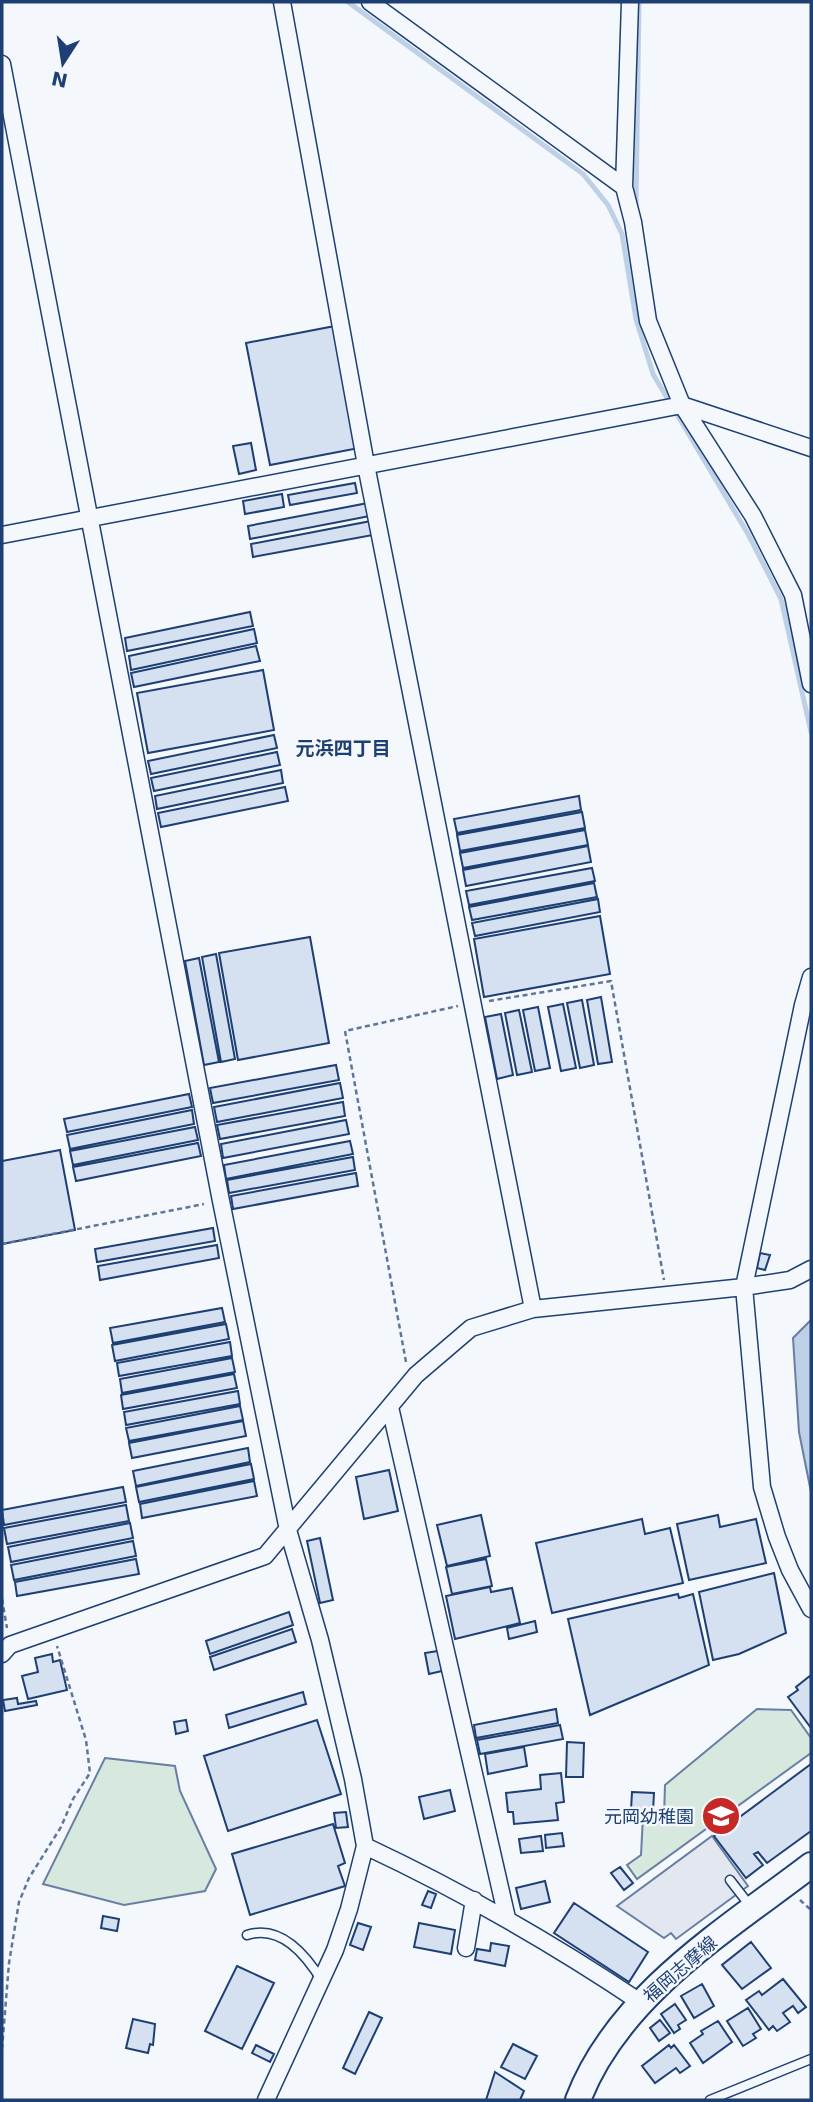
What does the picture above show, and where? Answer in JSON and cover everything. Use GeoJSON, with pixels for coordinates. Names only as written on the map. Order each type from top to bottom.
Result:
{"type":"FeatureCollection","features":[{"type":"Feature","properties":{"kind":"main road","name":"福岡志摩線"},"geometry":{"type":"LineString","coordinates":[[578,2100],[607,2048],[640,2003],[701,1949],[811,1865]]}},
{"type":"Feature","properties":{"kind":"street"},"geometry":{"type":"LineString","coordinates":[[282,2],[366,466],[533,1309]]}},
{"type":"Feature","properties":{"kind":"street"},"geometry":{"type":"LineString","coordinates":[[370,2],[624,187]]}},
{"type":"Feature","properties":{"kind":"street"},"geometry":{"type":"LineString","coordinates":[[631,2],[624,187],[633,222],[648,321],[675,406],[753,516],[793,595],[811,684]]}},
{"type":"Feature","properties":{"kind":"street"},"geometry":{"type":"LineString","coordinates":[[2,64],[221,1201],[288,1530],[320,1640],[353,1779],[365,1846],[349,1909],[321,1981],[266,2100]]}},
{"type":"Feature","properties":{"kind":"street"},"geometry":{"type":"LineString","coordinates":[[2,535],[675,406],[811,448]]}},
{"type":"Feature","properties":{"kind":"street"},"geometry":{"type":"LineString","coordinates":[[811,977],[744,1287],[762,1487],[776,1537],[811,1609]]}},
{"type":"Feature","properties":{"kind":"street"},"geometry":{"type":"LineString","coordinates":[[6,1649],[265,1556],[416,1375],[471,1328],[533,1309],[744,1287],[790,1280],[811,1269]]}},
{"type":"Feature","properties":{"kind":"street"},"geometry":{"type":"LineString","coordinates":[[390,1407],[507,1918]]}},
{"type":"Feature","properties":{"kind":"street"},"geometry":{"type":"LineString","coordinates":[[365,1846],[507,1918],[569,1955],[640,2003]]}},
{"type":"Feature","properties":{"kind":"street"},"geometry":{"type":"LineString","coordinates":[[466,1948],[474,1900]]}},
{"type":"Feature","properties":{"kind":"lane"},"geometry":{"type":"LineString","coordinates":[[730,1880],[753,1909]]}},
{"type":"Feature","properties":{"kind":"lane"},"geometry":{"type":"LineString","coordinates":[[247,1935],[258,1931],[297,1947],[309,1959],[321,1981]]}},
{"type":"Feature","properties":{"kind":"lane"},"geometry":{"type":"LineString","coordinates":[[710,2100],[811,2059]]}},
{"type":"Feature","properties":{"kind":"path"},"geometry":{"type":"LineString","coordinates":[[2,1244],[221,1201]]}},
{"type":"Feature","properties":{"kind":"path"},"geometry":{"type":"LineString","coordinates":[[2,1599],[6,1649]]}},
{"type":"Feature","properties":{"kind":"path"},"geometry":{"type":"LineString","coordinates":[[2,2049],[9,1963],[19,1902],[29,1878],[90,1773],[86,1740],[52,1631]]}},
{"type":"Feature","properties":{"kind":"shaded area"},"geometry":{"type":"Polygon","coordinates":[[[757,1709],[791,1710],[811,1738],[811,1753],[637,1879],[627,1865],[641,1855],[643,1816],[664,1817],[665,1785],[757,1709]]]}},
{"type":"Feature","properties":{"kind":"shaded area"},"geometry":{"type":"Polygon","coordinates":[[[105,1758],[175,1766],[180,1791],[216,1869],[205,1891],[124,1905],[43,1884],[105,1758]]]}},
{"type":"Feature","properties":{"kind":"shaded area"},"geometry":{"type":"Polygon","coordinates":[[[712,1836],[748,1886],[676,1939],[671,1933],[664,1938],[617,1906],[712,1836]]]}},
{"type":"Feature","properties":{"kind":"water"},"geometry":{"type":"Polygon","coordinates":[[[811,1320],[811,1492],[799,1432],[793,1338],[811,1320]]]}},
{"type":"Feature","properties":{"kind":"building"},"geometry":{"type":"Polygon","coordinates":[[[335,326],[359,448],[270,465],[246,343],[335,326]]]}},
{"type":"Feature","properties":{"kind":"building"},"geometry":{"type":"Polygon","coordinates":[[[251,443],[256,470],[239,474],[233,446],[251,443]]]}},
{"type":"Feature","properties":{"kind":"building"},"geometry":{"type":"Polygon","coordinates":[[[355,483],[357,493],[290,505],[288,495],[355,483]]]}},
{"type":"Feature","properties":{"kind":"building"},"geometry":{"type":"Polygon","coordinates":[[[282,494],[284,507],[245,514],[243,501],[282,494]]]}},
{"type":"Feature","properties":{"kind":"building"},"geometry":{"type":"Polygon","coordinates":[[[368,503],[370,516],[250,539],[248,526],[368,503]]]}},
{"type":"Feature","properties":{"kind":"building"},"geometry":{"type":"Polygon","coordinates":[[[371,521],[373,535],[253,557],[251,544],[371,521]]]}},
{"type":"Feature","properties":{"kind":"building"},"geometry":{"type":"Polygon","coordinates":[[[250,612],[253,626],[127,651],[125,638],[250,612]]]}},
{"type":"Feature","properties":{"kind":"building"},"geometry":{"type":"Polygon","coordinates":[[[254,629],[257,643],[131,670],[129,656],[254,629]]]}},
{"type":"Feature","properties":{"kind":"building"},"geometry":{"type":"Polygon","coordinates":[[[256,646],[260,661],[134,687],[131,673],[256,646]]]}},
{"type":"Feature","properties":{"kind":"building"},"geometry":{"type":"Polygon","coordinates":[[[263,670],[274,730],[148,753],[137,693],[263,670]]]}},
{"type":"Feature","properties":{"kind":"building"},"geometry":{"type":"Polygon","coordinates":[[[274,735],[277,748],[151,774],[148,761],[274,735]]]}},
{"type":"Feature","properties":{"kind":"building"},"geometry":{"type":"Polygon","coordinates":[[[277,752],[280,765],[154,791],[151,778],[277,752]]]}},
{"type":"Feature","properties":{"kind":"building"},"geometry":{"type":"Polygon","coordinates":[[[281,770],[283,783],[157,809],[155,796],[281,770]]]}},
{"type":"Feature","properties":{"kind":"building"},"geometry":{"type":"Polygon","coordinates":[[[285,787],[288,801],[161,827],[158,813],[285,787]]]}},
{"type":"Feature","properties":{"kind":"building"},"geometry":{"type":"Polygon","coordinates":[[[579,796],[581,810],[457,833],[454,819],[579,796]]]}},
{"type":"Feature","properties":{"kind":"building"},"geometry":{"type":"Polygon","coordinates":[[[582,812],[585,828],[460,851],[457,835],[582,812]]]}},
{"type":"Feature","properties":{"kind":"building"},"geometry":{"type":"Polygon","coordinates":[[[585,830],[588,845],[463,868],[460,853],[585,830]]]}},
{"type":"Feature","properties":{"kind":"building"},"geometry":{"type":"Polygon","coordinates":[[[588,846],[591,862],[466,886],[463,870],[588,846]]]}},
{"type":"Feature","properties":{"kind":"building"},"geometry":{"type":"Polygon","coordinates":[[[592,868],[595,881],[469,905],[466,891],[592,868]]]}},
{"type":"Feature","properties":{"kind":"building"},"geometry":{"type":"Polygon","coordinates":[[[594,883],[597,897],[472,920],[469,907],[594,883]]]}},
{"type":"Feature","properties":{"kind":"building"},"geometry":{"type":"Polygon","coordinates":[[[598,899],[600,912],[475,936],[472,923],[598,899]]]}},
{"type":"Feature","properties":{"kind":"building"},"geometry":{"type":"Polygon","coordinates":[[[600,916],[610,974],[484,997],[474,939],[600,916]]]}},
{"type":"Feature","properties":{"kind":"building"},"geometry":{"type":"Polygon","coordinates":[[[310,937],[329,1043],[238,1060],[219,953],[310,937]]]}},
{"type":"Feature","properties":{"kind":"building"},"geometry":{"type":"Polygon","coordinates":[[[216,954],[235,1059],[221,1062],[202,957],[216,954]]]}},
{"type":"Feature","properties":{"kind":"building"},"geometry":{"type":"Polygon","coordinates":[[[199,958],[219,1062],[204,1065],[185,961],[199,958]]]}},
{"type":"Feature","properties":{"kind":"building"},"geometry":{"type":"Polygon","coordinates":[[[601,997],[612,1062],[598,1064],[587,1000],[601,997]]]}},
{"type":"Feature","properties":{"kind":"building"},"geometry":{"type":"Polygon","coordinates":[[[582,1000],[594,1065],[580,1068],[567,1003],[582,1000]]]}},
{"type":"Feature","properties":{"kind":"building"},"geometry":{"type":"Polygon","coordinates":[[[563,1004],[576,1068],[561,1071],[548,1007],[563,1004]]]}},
{"type":"Feature","properties":{"kind":"building"},"geometry":{"type":"Polygon","coordinates":[[[538,1007],[550,1068],[535,1071],[523,1010],[538,1007]]]}},
{"type":"Feature","properties":{"kind":"building"},"geometry":{"type":"Polygon","coordinates":[[[519,1010],[532,1072],[517,1075],[505,1013],[519,1010]]]}},
{"type":"Feature","properties":{"kind":"building"},"geometry":{"type":"Polygon","coordinates":[[[501,1014],[513,1075],[497,1079],[485,1017],[501,1014]]]}},
{"type":"Feature","properties":{"kind":"building"},"geometry":{"type":"Polygon","coordinates":[[[336,1065],[339,1080],[213,1103],[210,1088],[336,1065]]]}},
{"type":"Feature","properties":{"kind":"building"},"geometry":{"type":"Polygon","coordinates":[[[340,1083],[343,1098],[217,1122],[214,1107],[340,1083]]]}},
{"type":"Feature","properties":{"kind":"building"},"geometry":{"type":"Polygon","coordinates":[[[189,1094],[192,1107],[67,1132],[64,1119],[189,1094]]]}},
{"type":"Feature","properties":{"kind":"building"},"geometry":{"type":"Polygon","coordinates":[[[343,1102],[345,1116],[220,1139],[217,1125],[343,1102]]]}},
{"type":"Feature","properties":{"kind":"building"},"geometry":{"type":"Polygon","coordinates":[[[192,1110],[194,1124],[70,1149],[67,1135],[192,1110]]]}},
{"type":"Feature","properties":{"kind":"building"},"geometry":{"type":"Polygon","coordinates":[[[346,1120],[349,1134],[223,1158],[221,1144],[346,1120]]]}},
{"type":"Feature","properties":{"kind":"building"},"geometry":{"type":"Polygon","coordinates":[[[195,1127],[198,1140],[73,1165],[70,1151],[195,1127]]]}},
{"type":"Feature","properties":{"kind":"building"},"geometry":{"type":"Polygon","coordinates":[[[350,1141],[353,1154],[226,1179],[224,1165],[350,1141]]]}},
{"type":"Feature","properties":{"kind":"building"},"geometry":{"type":"Polygon","coordinates":[[[198,1143],[201,1156],[76,1181],[73,1167],[198,1143]]]}},
{"type":"Feature","properties":{"kind":"building"},"geometry":{"type":"Polygon","coordinates":[[[60,1150],[75,1230],[2,1244],[2,1161],[60,1150]]]}},
{"type":"Feature","properties":{"kind":"building"},"geometry":{"type":"Polygon","coordinates":[[[353,1157],[355,1170],[229,1193],[227,1180],[353,1157]]]}},
{"type":"Feature","properties":{"kind":"building"},"geometry":{"type":"Polygon","coordinates":[[[356,1173],[358,1186],[233,1209],[231,1196],[356,1173]]]}},
{"type":"Feature","properties":{"kind":"building"},"geometry":{"type":"Polygon","coordinates":[[[213,1228],[215,1241],[97,1262],[95,1249],[213,1228]]]}},
{"type":"Feature","properties":{"kind":"building"},"geometry":{"type":"Polygon","coordinates":[[[217,1245],[219,1258],[100,1280],[98,1266],[217,1245]]]}},
{"type":"Feature","properties":{"kind":"building"},"geometry":{"type":"Polygon","coordinates":[[[760,1253],[770,1255],[765,1270],[757,1268],[760,1253]]]}},
{"type":"Feature","properties":{"kind":"building"},"geometry":{"type":"Polygon","coordinates":[[[222,1308],[225,1322],[113,1343],[110,1328],[222,1308]]]}},
{"type":"Feature","properties":{"kind":"building"},"geometry":{"type":"Polygon","coordinates":[[[226,1324],[229,1339],[115,1361],[112,1345],[226,1324]]]}},
{"type":"Feature","properties":{"kind":"building"},"geometry":{"type":"Polygon","coordinates":[[[230,1342],[232,1356],[119,1376],[117,1363],[230,1342]]]}},
{"type":"Feature","properties":{"kind":"building"},"geometry":{"type":"Polygon","coordinates":[[[232,1358],[235,1372],[122,1393],[120,1379],[232,1358]]]}},
{"type":"Feature","properties":{"kind":"building"},"geometry":{"type":"Polygon","coordinates":[[[234,1374],[237,1388],[123,1409],[121,1395],[234,1374]]]}},
{"type":"Feature","properties":{"kind":"building"},"geometry":{"type":"Polygon","coordinates":[[[238,1391],[240,1404],[126,1425],[124,1412],[238,1391]]]}},
{"type":"Feature","properties":{"kind":"building"},"geometry":{"type":"Polygon","coordinates":[[[240,1406],[243,1420],[129,1441],[126,1428],[240,1406]]]}},
{"type":"Feature","properties":{"kind":"building"},"geometry":{"type":"Polygon","coordinates":[[[243,1421],[246,1436],[132,1458],[129,1443],[243,1421]]]}},
{"type":"Feature","properties":{"kind":"building"},"geometry":{"type":"Polygon","coordinates":[[[248,1448],[250,1462],[136,1486],[133,1471],[248,1448]]]}},
{"type":"Feature","properties":{"kind":"building"},"geometry":{"type":"Polygon","coordinates":[[[251,1464],[254,1479],[139,1502],[136,1487],[251,1464]]]}},
{"type":"Feature","properties":{"kind":"building"},"geometry":{"type":"Polygon","coordinates":[[[389,1470],[398,1511],[364,1519],[356,1477],[389,1470]]]}},
{"type":"Feature","properties":{"kind":"building"},"geometry":{"type":"Polygon","coordinates":[[[254,1481],[257,1496],[142,1518],[140,1504],[254,1481]]]}},
{"type":"Feature","properties":{"kind":"building"},"geometry":{"type":"Polygon","coordinates":[[[123,1487],[126,1502],[4,1525],[2,1510],[123,1487]]]}},
{"type":"Feature","properties":{"kind":"building"},"geometry":{"type":"Polygon","coordinates":[[[126,1505],[129,1521],[7,1544],[4,1528],[126,1505]]]}},
{"type":"Feature","properties":{"kind":"building"},"geometry":{"type":"Polygon","coordinates":[[[481,1515],[490,1556],[447,1566],[437,1525],[481,1515]]]}},
{"type":"Feature","properties":{"kind":"building"},"geometry":{"type":"Polygon","coordinates":[[[718,1515],[720,1527],[756,1519],[766,1563],[689,1580],[677,1524],[718,1515]]]}},
{"type":"Feature","properties":{"kind":"building"},"geometry":{"type":"Polygon","coordinates":[[[642,1519],[645,1534],[670,1528],[683,1583],[552,1613],[536,1543],[642,1519]]]}},
{"type":"Feature","properties":{"kind":"building"},"geometry":{"type":"Polygon","coordinates":[[[130,1523],[133,1538],[11,1562],[8,1547],[130,1523]]]}},
{"type":"Feature","properties":{"kind":"building"},"geometry":{"type":"Polygon","coordinates":[[[320,1538],[333,1600],[320,1603],[307,1541],[320,1538]]]}},
{"type":"Feature","properties":{"kind":"building"},"geometry":{"type":"Polygon","coordinates":[[[133,1541],[136,1556],[14,1580],[11,1565],[133,1541]]]}},
{"type":"Feature","properties":{"kind":"building"},"geometry":{"type":"Polygon","coordinates":[[[136,1559],[139,1574],[17,1596],[15,1582],[136,1559]]]}},
{"type":"Feature","properties":{"kind":"building"},"geometry":{"type":"Polygon","coordinates":[[[486,1559],[492,1586],[452,1594],[446,1567],[486,1559]]]}},
{"type":"Feature","properties":{"kind":"building"},"geometry":{"type":"Polygon","coordinates":[[[774,1573],[786,1633],[739,1654],[713,1660],[699,1592],[774,1573]]]}},
{"type":"Feature","properties":{"kind":"building"},"geometry":{"type":"Polygon","coordinates":[[[490,1587],[491,1592],[512,1588],[520,1623],[455,1639],[446,1596],[490,1587]]]}},
{"type":"Feature","properties":{"kind":"building"},"geometry":{"type":"Polygon","coordinates":[[[678,1594],[679,1598],[693,1594],[709,1665],[590,1715],[568,1619],[678,1594]]]}},
{"type":"Feature","properties":{"kind":"building"},"geometry":{"type":"Polygon","coordinates":[[[289,1612],[293,1625],[210,1654],[206,1641],[289,1612]]]}},
{"type":"Feature","properties":{"kind":"building"},"geometry":{"type":"Polygon","coordinates":[[[535,1621],[537,1632],[509,1639],[507,1628],[535,1621]]]}},
{"type":"Feature","properties":{"kind":"building"},"geometry":{"type":"Polygon","coordinates":[[[292,1629],[296,1642],[214,1670],[210,1657],[292,1629]]]}},
{"type":"Feature","properties":{"kind":"building"},"geometry":{"type":"Polygon","coordinates":[[[438,1651],[442,1671],[429,1674],[425,1653],[438,1651]]]}},
{"type":"Feature","properties":{"kind":"building"},"geometry":{"type":"Polygon","coordinates":[[[52,1654],[53,1662],[60,1660],[67,1690],[28,1699],[22,1676],[38,1672],[35,1658],[52,1654]]]}},
{"type":"Feature","properties":{"kind":"building"},"geometry":{"type":"Polygon","coordinates":[[[811,1675],[811,1728],[788,1697],[811,1675]]]}},
{"type":"Feature","properties":{"kind":"building"},"geometry":{"type":"Polygon","coordinates":[[[303,1692],[306,1704],[229,1728],[226,1715],[303,1692]]]}},
{"type":"Feature","properties":{"kind":"building"},"geometry":{"type":"Polygon","coordinates":[[[17,1698],[18,1704],[36,1701],[37,1705],[5,1711],[3,1700],[17,1698]]]}},
{"type":"Feature","properties":{"kind":"building"},"geometry":{"type":"Polygon","coordinates":[[[556,1709],[558,1723],[476,1738],[474,1725],[556,1709]]]}},
{"type":"Feature","properties":{"kind":"building"},"geometry":{"type":"Polygon","coordinates":[[[186,1720],[188,1731],[176,1734],[174,1722],[186,1720]]]}},
{"type":"Feature","properties":{"kind":"building"},"geometry":{"type":"Polygon","coordinates":[[[317,1720],[341,1794],[228,1831],[204,1756],[317,1720]]]}},
{"type":"Feature","properties":{"kind":"building"},"geometry":{"type":"Polygon","coordinates":[[[560,1725],[563,1739],[480,1754],[477,1740],[560,1725]]]}},
{"type":"Feature","properties":{"kind":"building"},"geometry":{"type":"Polygon","coordinates":[[[567,1742],[584,1743],[583,1777],[566,1777],[567,1742]]]}},
{"type":"Feature","properties":{"kind":"building"},"geometry":{"type":"Polygon","coordinates":[[[524,1747],[527,1766],[488,1774],[485,1754],[524,1747]]]}},
{"type":"Feature","properties":{"kind":"building"},"geometry":{"type":"Polygon","coordinates":[[[811,1764],[811,1831],[767,1863],[758,1852],[754,1854],[763,1865],[746,1878],[714,1836],[811,1764]]]}},
{"type":"Feature","properties":{"kind":"building"},"geometry":{"type":"Polygon","coordinates":[[[561,1773],[564,1802],[556,1803],[558,1820],[514,1824],[513,1812],[508,1812],[506,1793],[541,1789],[540,1775],[561,1773]]]}},
{"type":"Feature","properties":{"kind":"building"},"geometry":{"type":"Polygon","coordinates":[[[450,1790],[455,1811],[424,1819],[419,1797],[450,1790]]]}},
{"type":"Feature","properties":{"kind":"building"},"geometry":{"type":"Polygon","coordinates":[[[632,1792],[654,1793],[653,1811],[631,1810],[632,1792]]]}},
{"type":"Feature","properties":{"kind":"building"},"geometry":{"type":"Polygon","coordinates":[[[346,1812],[348,1827],[336,1828],[334,1813],[346,1812]]]}},
{"type":"Feature","properties":{"kind":"building"},"geometry":{"type":"Polygon","coordinates":[[[333,1824],[345,1863],[338,1866],[345,1886],[250,1915],[232,1854],[333,1824]]]}},
{"type":"Feature","properties":{"kind":"building"},"geometry":{"type":"Polygon","coordinates":[[[562,1833],[564,1846],[546,1848],[545,1835],[562,1833]]]}},
{"type":"Feature","properties":{"kind":"building"},"geometry":{"type":"Polygon","coordinates":[[[541,1836],[543,1851],[521,1853],[519,1839],[541,1836]]]}},
{"type":"Feature","properties":{"kind":"building"},"geometry":{"type":"Polygon","coordinates":[[[620,1867],[633,1883],[624,1890],[611,1873],[620,1867]]]}},
{"type":"Feature","properties":{"kind":"building"},"geometry":{"type":"Polygon","coordinates":[[[545,1881],[550,1902],[521,1909],[516,1888],[545,1881]]]}},
{"type":"Feature","properties":{"kind":"building"},"geometry":{"type":"Polygon","coordinates":[[[428,1891],[436,1894],[431,1908],[422,1905],[428,1891]]]}},
{"type":"Feature","properties":{"kind":"building"},"geometry":{"type":"Polygon","coordinates":[[[574,1903],[648,1952],[629,1982],[554,1933],[574,1903]]]}},
{"type":"Feature","properties":{"kind":"building"},"geometry":{"type":"Polygon","coordinates":[[[103,1916],[119,1919],[117,1931],[101,1928],[103,1916]]]}},
{"type":"Feature","properties":{"kind":"building"},"geometry":{"type":"Polygon","coordinates":[[[358,1923],[371,1927],[363,1950],[350,1945],[358,1923]]]}},
{"type":"Feature","properties":{"kind":"building"},"geometry":{"type":"Polygon","coordinates":[[[419,1923],[455,1930],[451,1954],[414,1947],[419,1923]]]}},
{"type":"Feature","properties":{"kind":"building"},"geometry":{"type":"Polygon","coordinates":[[[751,1942],[771,1968],[742,1989],[722,1965],[751,1942]]]}},
{"type":"Feature","properties":{"kind":"building"},"geometry":{"type":"Polygon","coordinates":[[[491,1943],[509,1946],[505,1966],[475,1960],[477,1949],[490,1951],[491,1943]]]}},
{"type":"Feature","properties":{"kind":"building"},"geometry":{"type":"Polygon","coordinates":[[[237,1966],[274,1983],[242,2049],[205,2031],[237,1966]]]}},
{"type":"Feature","properties":{"kind":"building"},"geometry":{"type":"Polygon","coordinates":[[[783,1979],[806,2007],[798,2013],[793,2006],[783,2013],[790,2022],[777,2031],[773,2026],[769,2030],[746,2000],[759,1991],[762,1995],[783,1979]]]}},
{"type":"Feature","properties":{"kind":"building"},"geometry":{"type":"Polygon","coordinates":[[[702,1984],[714,2006],[694,2018],[681,1996],[702,1984]]]}},
{"type":"Feature","properties":{"kind":"building"},"geometry":{"type":"Polygon","coordinates":[[[675,2004],[686,2020],[678,2025],[680,2029],[674,2033],[661,2014],[675,2004]]]}},
{"type":"Feature","properties":{"kind":"building"},"geometry":{"type":"Polygon","coordinates":[[[748,2008],[761,2029],[753,2034],[756,2038],[743,2046],[727,2021],[748,2008]]]}},
{"type":"Feature","properties":{"kind":"building"},"geometry":{"type":"Polygon","coordinates":[[[369,2012],[382,2018],[355,2074],[343,2068],[369,2012]]]}},
{"type":"Feature","properties":{"kind":"building"},"geometry":{"type":"Polygon","coordinates":[[[133,2019],[155,2024],[153,2045],[150,2044],[148,2053],[126,2048],[133,2019]]]}},
{"type":"Feature","properties":{"kind":"building"},"geometry":{"type":"Polygon","coordinates":[[[660,2020],[670,2033],[659,2041],[650,2028],[660,2020]]]}},
{"type":"Feature","properties":{"kind":"building"},"geometry":{"type":"Polygon","coordinates":[[[718,2021],[732,2042],[703,2063],[690,2043],[703,2034],[701,2031],[718,2021]]]}},
{"type":"Feature","properties":{"kind":"building"},"geometry":{"type":"Polygon","coordinates":[[[513,2044],[537,2056],[525,2079],[501,2067],[513,2044]]]}},
{"type":"Feature","properties":{"kind":"building"},"geometry":{"type":"Polygon","coordinates":[[[256,2045],[274,2054],[270,2062],[252,2053],[256,2045]]]}},
{"type":"Feature","properties":{"kind":"building"},"geometry":{"type":"Polygon","coordinates":[[[669,2045],[671,2048],[674,2045],[690,2066],[680,2073],[676,2068],[655,2083],[642,2066],[669,2045]]]}},
{"type":"Feature","properties":{"kind":"building"},"geometry":{"type":"Polygon","coordinates":[[[495,2072],[524,2091],[520,2100],[486,2100],[495,2072]]]}},
{"type":"Feature","properties":{"kind":"waterway"},"geometry":{"type":"LineString","coordinates":[[348,2],[583,174],[608,205],[622,234],[636,319],[653,374],[748,534],[781,599],[811,732]]}},
{"type":"Feature","properties":{"kind":"waterway"},"geometry":{"type":"LineString","coordinates":[[636,205],[639,2]]}},
{"type":"Feature","properties":{"kind":"place","name":"元岡幼稚園"},"geometry":{"type":"Point","coordinates":[721,1816]}},
{"type":"Feature","properties":{"kind":"district","name":"元浜四丁目"},"geometry":{"type":"Point","coordinates":[343,748]}}]}
